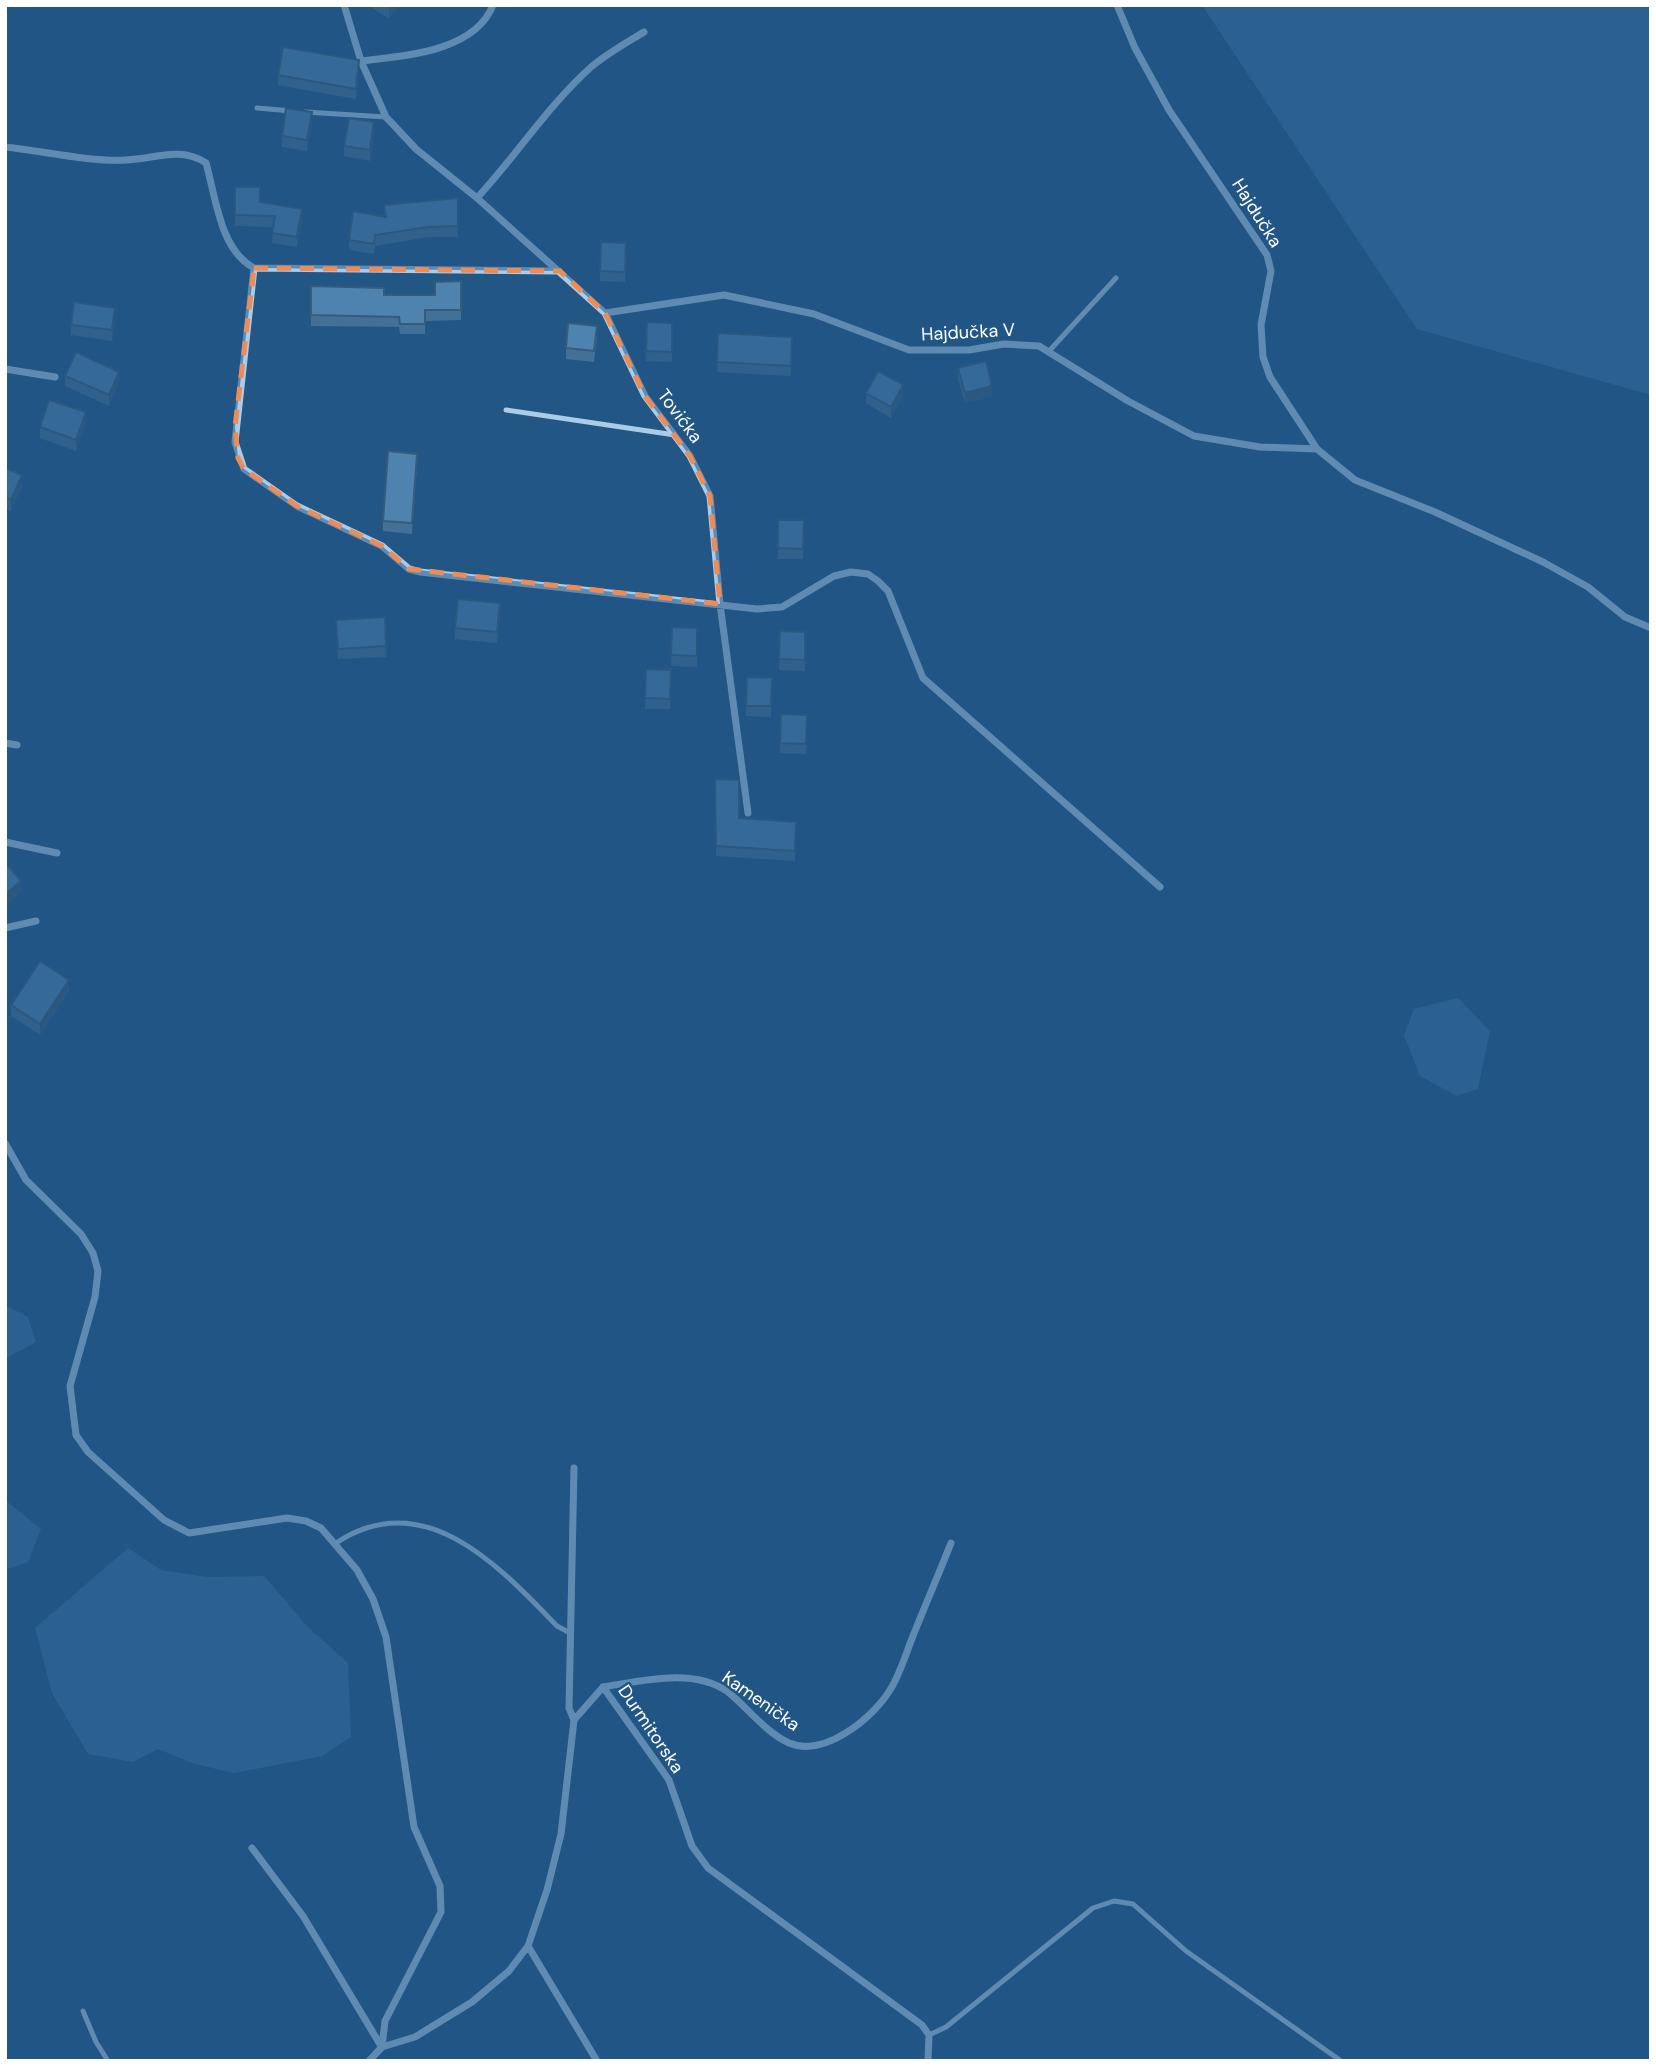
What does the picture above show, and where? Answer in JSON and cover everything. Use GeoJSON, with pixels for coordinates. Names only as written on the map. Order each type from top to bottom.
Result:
{"type":"FeatureCollection","features":[{"type":"Feature","properties":{"kind":"street","name":"Tovićka"},"geometry":{"type":"LineString","coordinates":[[344,5],[361,61],[386,117],[416,149],[477,198],[605,313],[645,396],[690,456],[710,496],[720,604],[748,813]]}},
{"type":"Feature","properties":{"kind":"street"},"geometry":{"type":"LineString","coordinates":[[361,61],[431,50],[472,33],[489,16],[493,5]]}},
{"type":"Feature","properties":{"kind":"street","name":"Hajdučka"},"geometry":{"type":"LineString","coordinates":[[1117,5],[1135,48],[1169,110],[1267,255],[1271,271],[1261,325],[1263,357],[1270,377],[1317,449],[1354,480],[1435,512],[1543,562],[1588,587],[1625,617],[1651,628]]}},
{"type":"Feature","properties":{"kind":"street"},"geometry":{"type":"LineString","coordinates":[[477,198],[507,165],[553,104],[592,65],[644,32]]}},
{"type":"Feature","properties":{"kind":"street"},"geometry":{"type":"LineString","coordinates":[[5,146],[125,160],[174,153],[194,156],[206,163],[231,248],[240,261],[254,268],[560,271]]}},
{"type":"Feature","properties":{"kind":"street"},"geometry":{"type":"LineString","coordinates":[[254,268],[235,442],[244,469],[297,506],[382,546],[409,569],[420,572],[757,610],[782,607],[834,576],[851,572],[868,574],[888,591],[923,678],[998,747],[1160,887]]}},
{"type":"Feature","properties":{"kind":"street","name":"Hajdučka V"},"geometry":{"type":"LineString","coordinates":[[605,313],[724,295],[814,314],[909,351],[969,350],[1004,344],[1039,346],[1051,350],[1128,401],[1194,436],[1260,447],[1317,449]]}},
{"type":"Feature","properties":{"kind":"street"},"geometry":{"type":"LineString","coordinates":[[5,369],[55,377]]}},
{"type":"Feature","properties":{"kind":"street"},"geometry":{"type":"LineString","coordinates":[[5,743],[17,744]]}},
{"type":"Feature","properties":{"kind":"street"},"geometry":{"type":"LineString","coordinates":[[5,842],[57,853]]}},
{"type":"Feature","properties":{"kind":"street"},"geometry":{"type":"LineString","coordinates":[[5,928],[36,921]]}},
{"type":"Feature","properties":{"kind":"street"},"geometry":{"type":"LineString","coordinates":[[5,1143],[26,1180],[81,1234],[93,1253],[98,1272],[95,1297],[70,1386],[76,1435],[88,1452],[179,1530],[200,1533],[266,1519],[287,1518],[306,1521],[321,1528],[357,1570],[373,1600],[386,1637],[414,1827],[440,1886],[441,1912],[385,2021],[382,2047]]}},
{"type":"Feature","properties":{"kind":"street"},"geometry":{"type":"LineString","coordinates":[[369,2061],[382,2047],[415,2037],[472,2002],[509,1971],[528,1946],[547,1890],[561,1834],[575,1720],[569,1708],[574,1468]]}},
{"type":"Feature","properties":{"kind":"street","name":"Kamenička"},"geometry":{"type":"LineString","coordinates":[[603,1687],[642,1681],[694,1680],[726,1691],[751,1715],[787,1742],[800,1746],[831,1742],[846,1735],[892,1688],[951,1543]]}},
{"type":"Feature","properties":{"kind":"street","name":"Durmitorska"},"geometry":{"type":"LineString","coordinates":[[575,1720],[603,1687],[669,1780],[692,1846],[708,1868],[922,2025],[929,2035]]}},
{"type":"Feature","properties":{"kind":"street"},"geometry":{"type":"LineString","coordinates":[[252,1848],[310,1927],[382,2047]]}},
{"type":"Feature","properties":{"kind":"street"},"geometry":{"type":"LineString","coordinates":[[528,1946],[597,2061]]}},
{"type":"Feature","properties":{"kind":"street"},"geometry":{"type":"LineString","coordinates":[[928,2061],[929,2035]]}},
{"type":"Feature","properties":{"kind":"lane"},"geometry":{"type":"LineString","coordinates":[[257,108],[386,117]]}},
{"type":"Feature","properties":{"kind":"lane"},"geometry":{"type":"LineString","coordinates":[[1051,350],[1116,278]]}},
{"type":"Feature","properties":{"kind":"lane"},"geometry":{"type":"LineString","coordinates":[[506,410],[675,435]]}},
{"type":"Feature","properties":{"kind":"lane"},"geometry":{"type":"LineString","coordinates":[[336,1543],[353,1533],[384,1525],[418,1526],[450,1535],[479,1551],[557,1626],[569,1633]]}},
{"type":"Feature","properties":{"kind":"lane"},"geometry":{"type":"LineString","coordinates":[[929,2035],[953,2021],[1093,1909],[1114,1901],[1133,1903],[1186,1951],[1341,2061]]}},
{"type":"Feature","properties":{"kind":"lane"},"geometry":{"type":"LineString","coordinates":[[83,2011],[96,2042],[108,2061]]}},
{"type":"Feature","properties":{"kind":"highlighted area"},"geometry":{"type":"Polygon","coordinates":[[[254,268],[560,271],[605,313],[645,396],[690,456],[710,496],[720,604],[409,569],[382,546],[297,506],[244,469],[238,458],[235,427],[254,268]]]}},
{"type":"Feature","properties":{"kind":"shaded area"},"geometry":{"type":"Polygon","coordinates":[[[1202,5],[1651,5],[1651,395],[1417,329],[1202,5]]]}},
{"type":"Feature","properties":{"kind":"shaded area"},"geometry":{"type":"Polygon","coordinates":[[[1458,998],[1490,1031],[1478,1089],[1457,1096],[1420,1076],[1404,1035],[1414,1009],[1458,998]]]}},
{"type":"Feature","properties":{"kind":"shaded area"},"geometry":{"type":"Polygon","coordinates":[[[5,1305],[28,1317],[36,1342],[5,1359],[5,1305]]]}},
{"type":"Feature","properties":{"kind":"shaded area"},"geometry":{"type":"Polygon","coordinates":[[[5,1500],[41,1529],[28,1562],[5,1570],[5,1500]]]}},
{"type":"Feature","properties":{"kind":"shaded area"},"geometry":{"type":"Polygon","coordinates":[[[128,1548],[161,1570],[206,1577],[264,1576],[308,1627],[348,1663],[351,1737],[322,1756],[234,1773],[195,1764],[158,1749],[133,1762],[88,1754],[52,1693],[35,1628],[128,1548]]]}},
{"type":"Feature","properties":{"kind":"building"},"geometry":{"type":"Polygon","coordinates":[[[283,47],[359,60],[356,89],[278,75],[283,47]]]}},
{"type":"Feature","properties":{"kind":"building"},"geometry":{"type":"Polygon","coordinates":[[[286,108],[312,112],[307,140],[282,136],[286,108]]]}},
{"type":"Feature","properties":{"kind":"building"},"geometry":{"type":"Polygon","coordinates":[[[349,118],[374,122],[370,150],[344,146],[349,118]]]}},
{"type":"Feature","properties":{"kind":"building"},"geometry":{"type":"Polygon","coordinates":[[[235,187],[260,187],[260,202],[302,209],[297,237],[272,233],[275,216],[235,215],[235,187]]]}},
{"type":"Feature","properties":{"kind":"building"},"geometry":{"type":"Polygon","coordinates":[[[458,198],[458,226],[428,227],[375,235],[374,244],[349,240],[353,211],[386,217],[384,205],[458,198]]]}},
{"type":"Feature","properties":{"kind":"building"},"geometry":{"type":"Polygon","coordinates":[[[601,242],[626,243],[625,272],[600,271],[601,242]]]}},
{"type":"Feature","properties":{"kind":"building"},"geometry":{"type":"Polygon","coordinates":[[[461,281],[461,310],[425,310],[425,324],[400,324],[399,317],[311,315],[311,286],[384,288],[384,295],[435,295],[435,282],[461,281]]]}},
{"type":"Feature","properties":{"kind":"building"},"geometry":{"type":"Polygon","coordinates":[[[74,302],[115,308],[112,330],[71,325],[74,302]]]}},
{"type":"Feature","properties":{"kind":"building"},"geometry":{"type":"Polygon","coordinates":[[[647,322],[672,323],[672,352],[646,351],[647,322]]]}},
{"type":"Feature","properties":{"kind":"building"},"geometry":{"type":"Polygon","coordinates":[[[568,323],[597,326],[594,351],[566,348],[568,323]]]}},
{"type":"Feature","properties":{"kind":"building"},"geometry":{"type":"Polygon","coordinates":[[[718,333],[792,337],[791,366],[717,362],[718,333]]]}},
{"type":"Feature","properties":{"kind":"building"},"geometry":{"type":"Polygon","coordinates":[[[76,352],[119,372],[109,395],[65,376],[76,352]]]}},
{"type":"Feature","properties":{"kind":"building"},"geometry":{"type":"Polygon","coordinates":[[[986,361],[992,386],[965,393],[958,368],[986,361]]]}},
{"type":"Feature","properties":{"kind":"building"},"geometry":{"type":"Polygon","coordinates":[[[878,371],[903,385],[891,407],[866,393],[878,371]]]}},
{"type":"Feature","properties":{"kind":"building"},"geometry":{"type":"Polygon","coordinates":[[[49,400],[86,412],[76,440],[40,427],[49,400]]]}},
{"type":"Feature","properties":{"kind":"building"},"geometry":{"type":"Polygon","coordinates":[[[388,451],[417,454],[412,523],[383,521],[388,451]]]}},
{"type":"Feature","properties":{"kind":"building"},"geometry":{"type":"Polygon","coordinates":[[[5,468],[22,475],[11,500],[5,497],[5,468]]]}},
{"type":"Feature","properties":{"kind":"building"},"geometry":{"type":"Polygon","coordinates":[[[778,520],[804,520],[803,549],[778,548],[778,520]]]}},
{"type":"Feature","properties":{"kind":"building"},"geometry":{"type":"Polygon","coordinates":[[[458,599],[500,603],[497,632],[455,628],[458,599]]]}},
{"type":"Feature","properties":{"kind":"building"},"geometry":{"type":"Polygon","coordinates":[[[385,617],[386,646],[338,649],[336,620],[385,617]]]}},
{"type":"Feature","properties":{"kind":"building"},"geometry":{"type":"Polygon","coordinates":[[[672,627],[697,628],[697,656],[671,655],[672,627]]]}},
{"type":"Feature","properties":{"kind":"building"},"geometry":{"type":"Polygon","coordinates":[[[780,631],[805,632],[805,660],[779,659],[780,631]]]}},
{"type":"Feature","properties":{"kind":"building"},"geometry":{"type":"Polygon","coordinates":[[[646,669],[671,670],[670,699],[645,698],[646,669]]]}},
{"type":"Feature","properties":{"kind":"building"},"geometry":{"type":"Polygon","coordinates":[[[747,677],[772,678],[771,706],[746,706],[747,677]]]}},
{"type":"Feature","properties":{"kind":"building"},"geometry":{"type":"Polygon","coordinates":[[[781,714],[807,715],[806,744],[780,743],[781,714]]]}},
{"type":"Feature","properties":{"kind":"building"},"geometry":{"type":"Polygon","coordinates":[[[715,779],[739,780],[739,818],[796,822],[795,851],[716,846],[715,779]]]}},
{"type":"Feature","properties":{"kind":"building"},"geometry":{"type":"Polygon","coordinates":[[[5,862],[21,881],[5,895],[5,862]]]}},
{"type":"Feature","properties":{"kind":"building"},"geometry":{"type":"Polygon","coordinates":[[[40,961],[69,980],[40,1024],[11,1005],[40,961]]]}}]}
